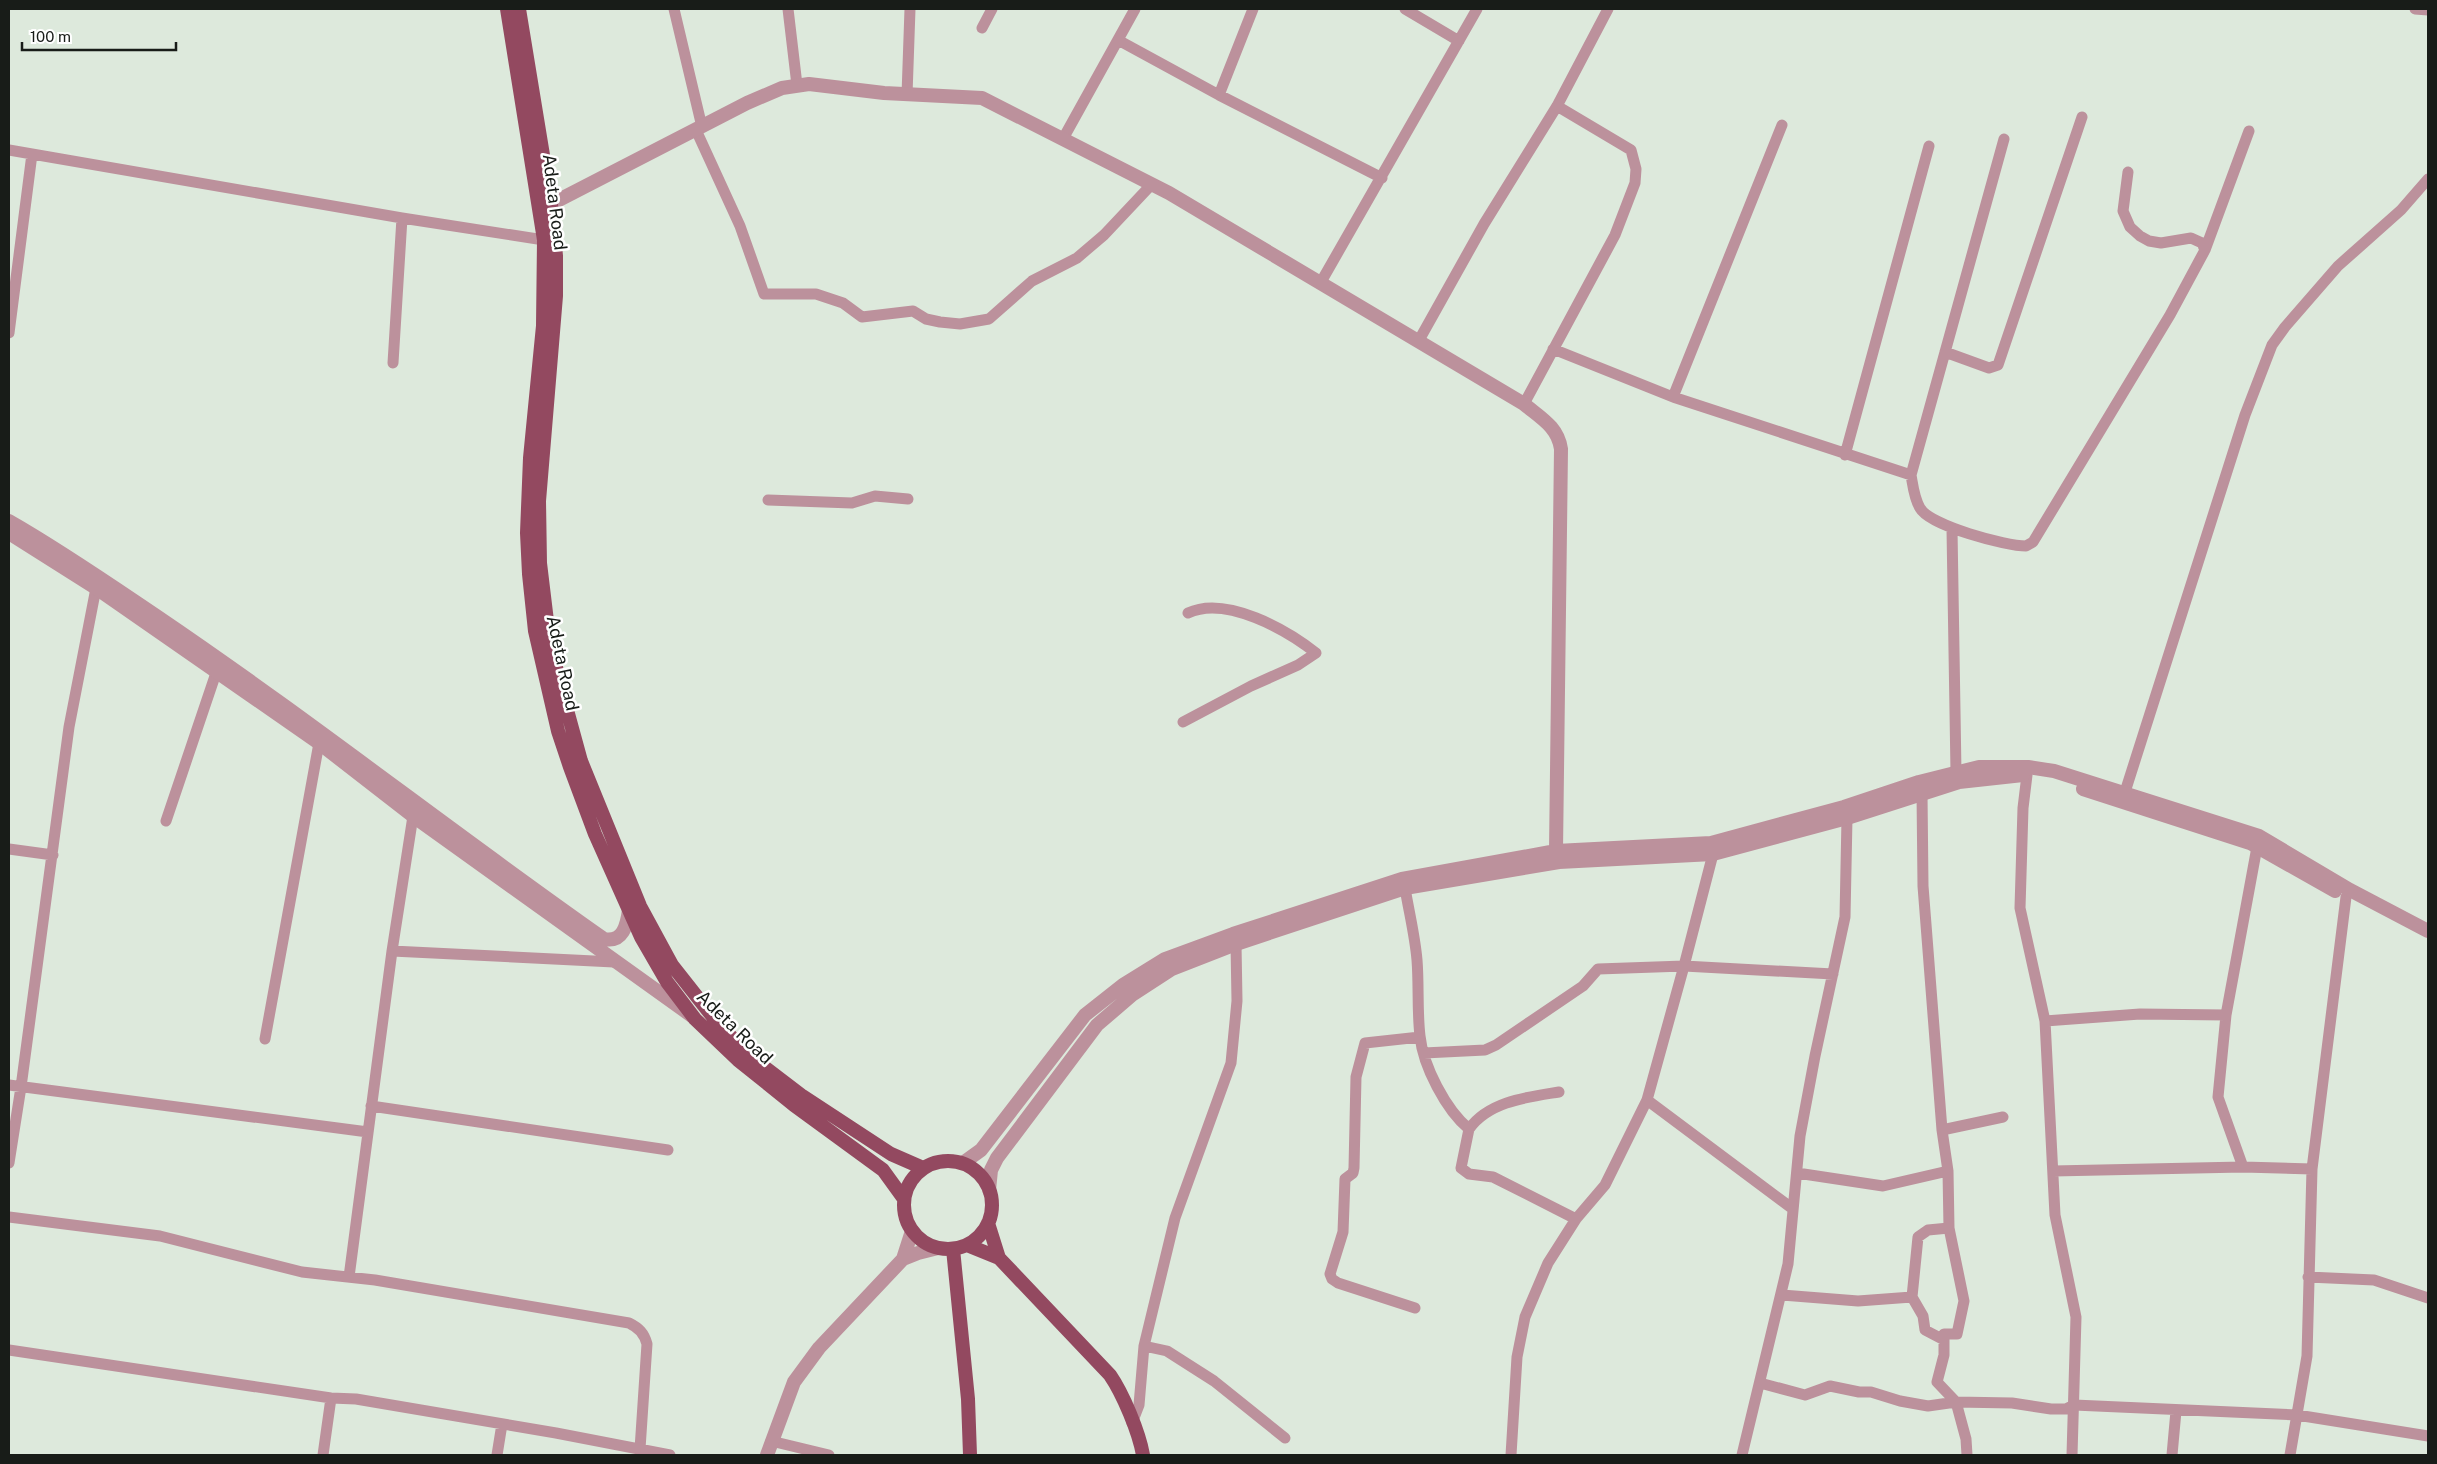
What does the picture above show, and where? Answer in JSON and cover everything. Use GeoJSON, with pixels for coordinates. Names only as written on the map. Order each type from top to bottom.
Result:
{"type":"FeatureCollection","features":[{"type":"Feature","properties":{"kind":"main road","name":"Adeta Road"},"geometry":{"type":"LineString","coordinates":[[507,9],[544,240],[543,326],[530,458],[527,533],[536,631],[581,761],[640,906],[672,965],[713,1017],[746,1053],[801,1094],[891,1154],[923,1168]]}},
{"type":"Feature","properties":{"kind":"main road","name":"Adeta Road"},"geometry":{"type":"LineString","coordinates":[[519,9],[551,204],[556,256],[556,296],[540,501],[540,563],[558,731],[579,794],[629,910],[667,982],[695,1019],[738,1060],[794,1105],[883,1170],[904,1199]]}},
{"type":"Feature","properties":{"kind":"main road"},"geometry":{"type":"LineString","coordinates":[[943,1161],[963,1163],[980,1174],[989,1190],[992,1206],[988,1223],[978,1237],[967,1245],[953,1249],[938,1248],[925,1243],[912,1231],[905,1216],[904,1199],[909,1183],[923,1168],[943,1161]]}},
{"type":"Feature","properties":{"kind":"main road"},"geometry":{"type":"LineString","coordinates":[[988,1223],[999,1258]]}},
{"type":"Feature","properties":{"kind":"main road"},"geometry":{"type":"LineString","coordinates":[[967,1245],[999,1258],[1110,1375],[1117,1386],[1132,1423],[1140,1437],[1143,1455]]}},
{"type":"Feature","properties":{"kind":"main road"},"geometry":{"type":"LineString","coordinates":[[953,1249],[968,1399],[970,1455]]}},
{"type":"Feature","properties":{"kind":"street"},"geometry":{"type":"LineString","coordinates":[[674,9],[699,128],[740,226],[764,294],[816,294],[843,303],[862,317],[913,311],[926,320],[960,324],[988,318],[1032,281],[1077,258],[1104,235],[1152,184]]}},
{"type":"Feature","properties":{"kind":"street"},"geometry":{"type":"LineString","coordinates":[[788,9],[797,85]]}},
{"type":"Feature","properties":{"kind":"street"},"geometry":{"type":"LineString","coordinates":[[907,94],[910,9]]}},
{"type":"Feature","properties":{"kind":"street"},"geometry":{"type":"LineString","coordinates":[[982,28],[992,9]]}},
{"type":"Feature","properties":{"kind":"street"},"geometry":{"type":"LineString","coordinates":[[1064,138],[1135,9]]}},
{"type":"Feature","properties":{"kind":"street"},"geometry":{"type":"LineString","coordinates":[[1219,95],[1254,9]]}},
{"type":"Feature","properties":{"kind":"street"},"geometry":{"type":"LineString","coordinates":[[1405,9],[1459,41]]}},
{"type":"Feature","properties":{"kind":"street"},"geometry":{"type":"LineString","coordinates":[[1321,282],[1477,9]]}},
{"type":"Feature","properties":{"kind":"street"},"geometry":{"type":"LineString","coordinates":[[1418,342],[1484,224],[1557,106],[1608,9]]}},
{"type":"Feature","properties":{"kind":"street"},"geometry":{"type":"LineString","coordinates":[[2415,9],[2428,10]]}},
{"type":"Feature","properties":{"kind":"street"},"geometry":{"type":"LineString","coordinates":[[1118,40],[1219,95],[1382,178]]}},
{"type":"Feature","properties":{"kind":"street"},"geometry":{"type":"LineString","coordinates":[[551,204],[747,103],[782,88],[809,84],[907,94],[982,98],[1152,184],[1321,282],[1524,404],[1554,429],[1559,437],[1561,449],[1556,851]]}},
{"type":"Feature","properties":{"kind":"street"},"geometry":{"type":"LineString","coordinates":[[1524,404],[1615,235],[1636,182],[1636,169],[1631,150],[1557,106]]}},
{"type":"Feature","properties":{"kind":"street"},"geometry":{"type":"LineString","coordinates":[[1945,352],[1988,368],[1998,365],[2082,117]]}},
{"type":"Feature","properties":{"kind":"street"},"geometry":{"type":"LineString","coordinates":[[1673,397],[1782,125]]}},
{"type":"Feature","properties":{"kind":"street"},"geometry":{"type":"LineString","coordinates":[[2004,140],[1911,475],[1920,509],[1930,519],[1952,528],[2026,546],[2033,542],[2170,315],[2205,250],[2248,131]]}},
{"type":"Feature","properties":{"kind":"street"},"geometry":{"type":"LineString","coordinates":[[1844,455],[1929,146]]}},
{"type":"Feature","properties":{"kind":"street"},"geometry":{"type":"LineString","coordinates":[[9,150],[402,218],[544,240]]}},
{"type":"Feature","properties":{"kind":"street"},"geometry":{"type":"LineString","coordinates":[[9,333],[10,312],[32,154]]}},
{"type":"Feature","properties":{"kind":"street"},"geometry":{"type":"LineString","coordinates":[[2128,172],[2123,211],[2130,227],[2149,241],[2161,243],[2191,238],[2202,243],[2205,250]]}},
{"type":"Feature","properties":{"kind":"street"},"geometry":{"type":"LineString","coordinates":[[2125,792],[2245,415],[2272,345],[2285,327],[2338,266],[2401,210],[2428,179]]}},
{"type":"Feature","properties":{"kind":"street"},"geometry":{"type":"LineString","coordinates":[[393,363],[402,218]]}},
{"type":"Feature","properties":{"kind":"street"},"geometry":{"type":"LineString","coordinates":[[1553,349],[1673,397],[1844,455],[1911,475]]}},
{"type":"Feature","properties":{"kind":"street"},"geometry":{"type":"LineString","coordinates":[[768,500],[852,503],[876,496],[908,499]]}},
{"type":"Feature","properties":{"kind":"street"},"geometry":{"type":"LineString","coordinates":[[9,521],[52,546],[205,649],[320,730],[604,939],[618,938],[624,930],[629,910]]}},
{"type":"Feature","properties":{"kind":"street"},"geometry":{"type":"LineString","coordinates":[[1952,528],[1956,772]]}},
{"type":"Feature","properties":{"kind":"street"},"geometry":{"type":"LineString","coordinates":[[9,533],[96,588],[318,743],[413,816],[695,1019]]}},
{"type":"Feature","properties":{"kind":"street"},"geometry":{"type":"LineString","coordinates":[[9,1163],[53,855],[69,727],[96,588]]}},
{"type":"Feature","properties":{"kind":"street"},"geometry":{"type":"LineString","coordinates":[[1182,722],[1251,686],[1298,666],[1316,653],[1296,637],[1240,612],[1196,609],[1188,613]]}},
{"type":"Feature","properties":{"kind":"street"},"geometry":{"type":"LineString","coordinates":[[166,821],[216,673]]}},
{"type":"Feature","properties":{"kind":"street"},"geometry":{"type":"LineString","coordinates":[[265,1039],[318,743]]}},
{"type":"Feature","properties":{"kind":"street"},"geometry":{"type":"LineString","coordinates":[[963,1163],[981,1150],[1085,1015],[1123,985],[1165,959],[1236,944],[1405,888],[1559,862],[1713,854],[1956,772],[1988,766],[2028,767],[2054,771],[2125,792],[2151,806],[2257,847],[2346,897],[2428,931]]}},
{"type":"Feature","properties":{"kind":"street"},"geometry":{"type":"LineString","coordinates":[[989,1190],[991,1170],[997,1158],[1097,1025],[1132,995],[1172,969],[1210,948],[1402,879],[1556,851],[1711,843],[1813,821],[1847,818],[1959,782],[2007,776],[2027,776],[2052,779],[2269,840],[2428,941]]}},
{"type":"Feature","properties":{"kind":"street"},"geometry":{"type":"LineString","coordinates":[[2027,776],[2023,808],[2020,908],[2044,1021],[2055,1215],[2076,1318],[2072,1455]]}},
{"type":"Feature","properties":{"kind":"street"},"geometry":{"type":"LineString","coordinates":[[1922,793],[1923,886],[1942,1130],[1948,1171],[1949,1228],[1964,1301],[1957,1334],[1944,1334],[1944,1355],[1937,1382],[1956,1402],[1966,1439],[1967,1455]]}},
{"type":"Feature","properties":{"kind":"street"},"geometry":{"type":"LineString","coordinates":[[348,1277],[392,952],[413,816]]}},
{"type":"Feature","properties":{"kind":"street"},"geometry":{"type":"LineString","coordinates":[[1742,1455],[1788,1264],[1800,1136],[1845,917],[1847,818]]}},
{"type":"Feature","properties":{"kind":"street"},"geometry":{"type":"LineString","coordinates":[[2243,1167],[2218,1097],[2226,1015],[2257,847]]}},
{"type":"Feature","properties":{"kind":"street"},"geometry":{"type":"LineString","coordinates":[[9,849],[53,855]]}},
{"type":"Feature","properties":{"kind":"street"},"geometry":{"type":"LineString","coordinates":[[1511,1455],[1520,1335],[1525,1316],[1548,1263],[1576,1219],[1605,1185],[1647,1100],[1713,854]]}},
{"type":"Feature","properties":{"kind":"street"},"geometry":{"type":"LineString","coordinates":[[1405,888],[1417,958],[1420,1037],[1424,1053],[1434,1080],[1458,1120],[1469,1129]]}},
{"type":"Feature","properties":{"kind":"street"},"geometry":{"type":"LineString","coordinates":[[2290,1455],[2307,1356],[2312,1169],[2346,897]]}},
{"type":"Feature","properties":{"kind":"street"},"geometry":{"type":"LineString","coordinates":[[1132,1423],[1139,1405],[1144,1346],[1174,1218],[1231,1063],[1237,1002],[1236,944]]}},
{"type":"Feature","properties":{"kind":"street"},"geometry":{"type":"LineString","coordinates":[[392,952],[614,962]]}},
{"type":"Feature","properties":{"kind":"street"},"geometry":{"type":"LineString","coordinates":[[1424,1053],[1485,1050],[1496,1045],[1583,986],[1598,969],[1684,966],[1833,974]]}},
{"type":"Feature","properties":{"kind":"street"},"geometry":{"type":"LineString","coordinates":[[2044,1021],[2140,1014],[2226,1015]]}},
{"type":"Feature","properties":{"kind":"street"},"geometry":{"type":"LineString","coordinates":[[1415,1308],[1338,1283],[1332,1279],[1330,1274],[1343,1232],[1345,1179],[1353,1173],[1354,1168],[1356,1077],[1365,1042],[1420,1037]]}},
{"type":"Feature","properties":{"kind":"street"},"geometry":{"type":"LineString","coordinates":[[9,1085],[368,1132]]}},
{"type":"Feature","properties":{"kind":"street"},"geometry":{"type":"LineString","coordinates":[[1559,1092],[1526,1097],[1503,1104],[1482,1115],[1469,1129],[1462,1168],[1469,1174],[1493,1177],[1576,1219]]}},
{"type":"Feature","properties":{"kind":"street"},"geometry":{"type":"LineString","coordinates":[[1647,1100],[1793,1209]]}},
{"type":"Feature","properties":{"kind":"street"},"geometry":{"type":"LineString","coordinates":[[371,1106],[668,1150]]}},
{"type":"Feature","properties":{"kind":"street"},"geometry":{"type":"LineString","coordinates":[[1942,1130],[2002,1117]]}},
{"type":"Feature","properties":{"kind":"street"},"geometry":{"type":"LineString","coordinates":[[2053,1171],[2243,1167],[2312,1169]]}},
{"type":"Feature","properties":{"kind":"street"},"geometry":{"type":"LineString","coordinates":[[1797,1174],[1883,1186],[1948,1171]]}},
{"type":"Feature","properties":{"kind":"street"},"geometry":{"type":"LineString","coordinates":[[9,1217],[160,1236],[302,1272],[348,1277],[629,1323],[638,1327],[644,1335],[647,1344],[640,1449]]}},
{"type":"Feature","properties":{"kind":"street"},"geometry":{"type":"LineString","coordinates":[[1944,1340],[1925,1330],[1923,1316],[1912,1297],[1918,1238],[1928,1230],[1949,1228]]}},
{"type":"Feature","properties":{"kind":"street"},"geometry":{"type":"LineString","coordinates":[[903,1259],[912,1231]]}},
{"type":"Feature","properties":{"kind":"street"},"geometry":{"type":"LineString","coordinates":[[768,1455],[771,1441],[794,1382],[819,1348],[903,1259],[918,1252],[938,1248]]}},
{"type":"Feature","properties":{"kind":"street"},"geometry":{"type":"LineString","coordinates":[[2308,1277],[2374,1280],[2428,1298]]}},
{"type":"Feature","properties":{"kind":"street"},"geometry":{"type":"LineString","coordinates":[[1782,1295],[1858,1301],[1912,1297]]}},
{"type":"Feature","properties":{"kind":"street"},"geometry":{"type":"LineString","coordinates":[[1144,1346],[1167,1351],[1214,1381],[1285,1438]]}},
{"type":"Feature","properties":{"kind":"street"},"geometry":{"type":"LineString","coordinates":[[9,1350],[331,1398],[356,1399],[670,1455]]}},
{"type":"Feature","properties":{"kind":"street"},"geometry":{"type":"LineString","coordinates":[[1760,1383],[1806,1395],[1830,1386],[1859,1392],[1871,1392],[1900,1401],[1928,1406],[1956,1402],[2012,1404],[2051,1409],[2066,1408],[2074,1405],[2176,1412],[2297,1415],[2428,1436]]}},
{"type":"Feature","properties":{"kind":"street"},"geometry":{"type":"LineString","coordinates":[[323,1455],[331,1398]]}},
{"type":"Feature","properties":{"kind":"street"},"geometry":{"type":"LineString","coordinates":[[2172,1455],[2176,1412]]}},
{"type":"Feature","properties":{"kind":"street"},"geometry":{"type":"LineString","coordinates":[[497,1455],[502,1424]]}},
{"type":"Feature","properties":{"kind":"street"},"geometry":{"type":"LineString","coordinates":[[771,1441],[829,1455]]}}]}
